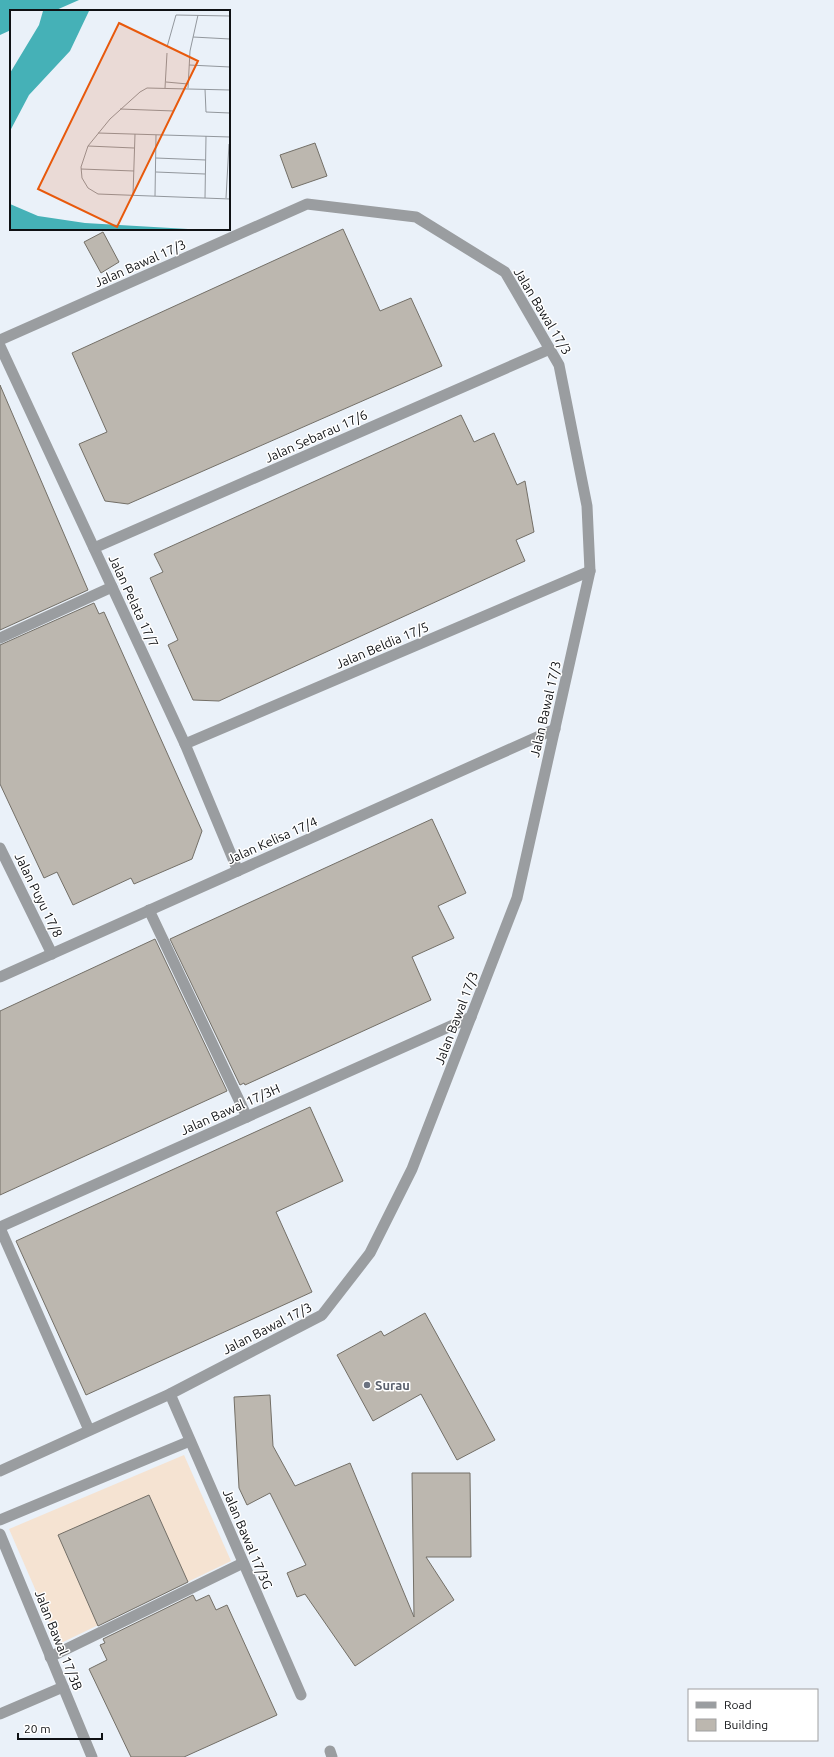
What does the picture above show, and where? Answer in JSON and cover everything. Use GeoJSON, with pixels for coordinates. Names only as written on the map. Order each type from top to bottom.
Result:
{"type":"FeatureCollection","features":[{"type":"Feature","properties":{"kind":"street","name":"Jalan Bawal 17/3"},"geometry":{"type":"LineString","coordinates":[[0,340],[307,204],[416,217],[504,272],[559,365],[587,506],[590,571],[517,898],[412,1169],[370,1253],[322,1315],[170,1394],[0,1471]]}},
{"type":"Feature","properties":{"kind":"street","name":"Jalan Pelata 17/7"},"geometry":{"type":"LineString","coordinates":[[0,346],[185,744],[238,871]]}},
{"type":"Feature","properties":{"kind":"street","name":"Jalan Sebarau 17/6"},"geometry":{"type":"LineString","coordinates":[[94,548],[550,349]]}},
{"type":"Feature","properties":{"kind":"street","name":"Jalan Beldia 17/5"},"geometry":{"type":"LineString","coordinates":[[185,744],[590,571]]}},
{"type":"Feature","properties":{"kind":"street"},"geometry":{"type":"LineString","coordinates":[[0,638],[112,587]]}},
{"type":"Feature","properties":{"kind":"street","name":"Jalan Kelisa 17/4"},"geometry":{"type":"LineString","coordinates":[[0,977],[554,729]]}},
{"type":"Feature","properties":{"kind":"street","name":"Jalan Puyu 17/8"},"geometry":{"type":"LineString","coordinates":[[0,848],[52,954]]}},
{"type":"Feature","properties":{"kind":"street"},"geometry":{"type":"LineString","coordinates":[[149,910],[247,1117]]}},
{"type":"Feature","properties":{"kind":"street","name":"Jalan Bawal 17/3H"},"geometry":{"type":"LineString","coordinates":[[0,1227],[471,1017]]}},
{"type":"Feature","properties":{"kind":"street"},"geometry":{"type":"LineString","coordinates":[[0,1227],[89,1430]]}},
{"type":"Feature","properties":{"kind":"street","name":"Jalan Bawal 17/3G"},"geometry":{"type":"LineString","coordinates":[[170,1394],[301,1695]]}},
{"type":"Feature","properties":{"kind":"street"},"geometry":{"type":"LineString","coordinates":[[0,1520],[190,1441]]}},
{"type":"Feature","properties":{"kind":"street","name":"Jalan Bawal 17/3B"},"geometry":{"type":"LineString","coordinates":[[0,1534],[92,1757]]}},
{"type":"Feature","properties":{"kind":"street"},"geometry":{"type":"LineString","coordinates":[[50,1657],[243,1563]]}},
{"type":"Feature","properties":{"kind":"street"},"geometry":{"type":"LineString","coordinates":[[0,1714],[63,1687]]}},
{"type":"Feature","properties":{"kind":"shaded area"},"geometry":{"type":"Polygon","coordinates":[[[184,1455],[231,1561],[59,1644],[9,1529],[184,1455]]]}},
{"type":"Feature","properties":{"kind":"water"},"geometry":{"type":"Polygon","coordinates":[[[0,0],[79,0],[56,10],[10,10],[10,30],[0,35],[0,0]]]}},
{"type":"Feature","properties":{"kind":"building"},"geometry":{"type":"Polygon","coordinates":[[[315,143],[327,176],[292,188],[280,155],[315,143]]]}},
{"type":"Feature","properties":{"kind":"building"},"geometry":{"type":"Polygon","coordinates":[[[343,229],[380,311],[411,298],[442,366],[128,504],[105,501],[79,444],[107,432],[72,353],[343,229]]]}},
{"type":"Feature","properties":{"kind":"building"},"geometry":{"type":"Polygon","coordinates":[[[103,232],[119,262],[101,273],[84,242],[103,232]]]}},
{"type":"Feature","properties":{"kind":"building"},"geometry":{"type":"Polygon","coordinates":[[[0,385],[88,590],[0,630],[0,385]]]}},
{"type":"Feature","properties":{"kind":"building"},"geometry":{"type":"Polygon","coordinates":[[[461,415],[474,442],[494,433],[517,485],[525,481],[534,532],[516,540],[525,561],[219,701],[193,700],[168,645],[178,640],[150,578],[163,572],[154,554],[461,415]]]}},
{"type":"Feature","properties":{"kind":"building"},"geometry":{"type":"Polygon","coordinates":[[[94,603],[99,614],[104,612],[202,831],[192,859],[134,884],[131,878],[73,905],[57,872],[44,878],[0,784],[0,645],[94,603]]]}},
{"type":"Feature","properties":{"kind":"building"},"geometry":{"type":"Polygon","coordinates":[[[432,819],[466,893],[438,906],[454,938],[412,957],[431,1000],[245,1085],[244,1083],[240,1085],[170,939],[432,819]]]}},
{"type":"Feature","properties":{"kind":"building"},"geometry":{"type":"Polygon","coordinates":[[[155,939],[227,1091],[0,1195],[0,1011],[155,939]]]}},
{"type":"Feature","properties":{"kind":"building"},"geometry":{"type":"Polygon","coordinates":[[[310,1107],[343,1181],[276,1212],[312,1292],[86,1395],[16,1241],[310,1107]]]}},
{"type":"Feature","properties":{"kind":"building"},"geometry":{"type":"Polygon","coordinates":[[[425,1313],[495,1440],[457,1460],[421,1394],[373,1421],[337,1355],[381,1331],[384,1336],[425,1313]]]}},
{"type":"Feature","properties":{"kind":"building"},"geometry":{"type":"Polygon","coordinates":[[[270,1395],[273,1446],[295,1486],[350,1463],[414,1617],[412,1473],[470,1473],[471,1557],[426,1557],[454,1600],[355,1666],[305,1594],[297,1597],[287,1573],[306,1565],[270,1493],[247,1505],[239,1488],[234,1397],[270,1395]]]}},
{"type":"Feature","properties":{"kind":"building"},"geometry":{"type":"Polygon","coordinates":[[[149,1495],[188,1582],[98,1626],[58,1535],[149,1495]]]}},
{"type":"Feature","properties":{"kind":"building"},"geometry":{"type":"Polygon","coordinates":[[[193,1595],[196,1601],[209,1595],[216,1610],[227,1605],[277,1715],[184,1757],[131,1757],[89,1669],[107,1660],[100,1645],[105,1643],[103,1639],[193,1595]]]}},
{"type":"Feature","properties":{"kind":"place","name":"Surau"},"geometry":{"type":"Point","coordinates":[367,1385]}}]}
